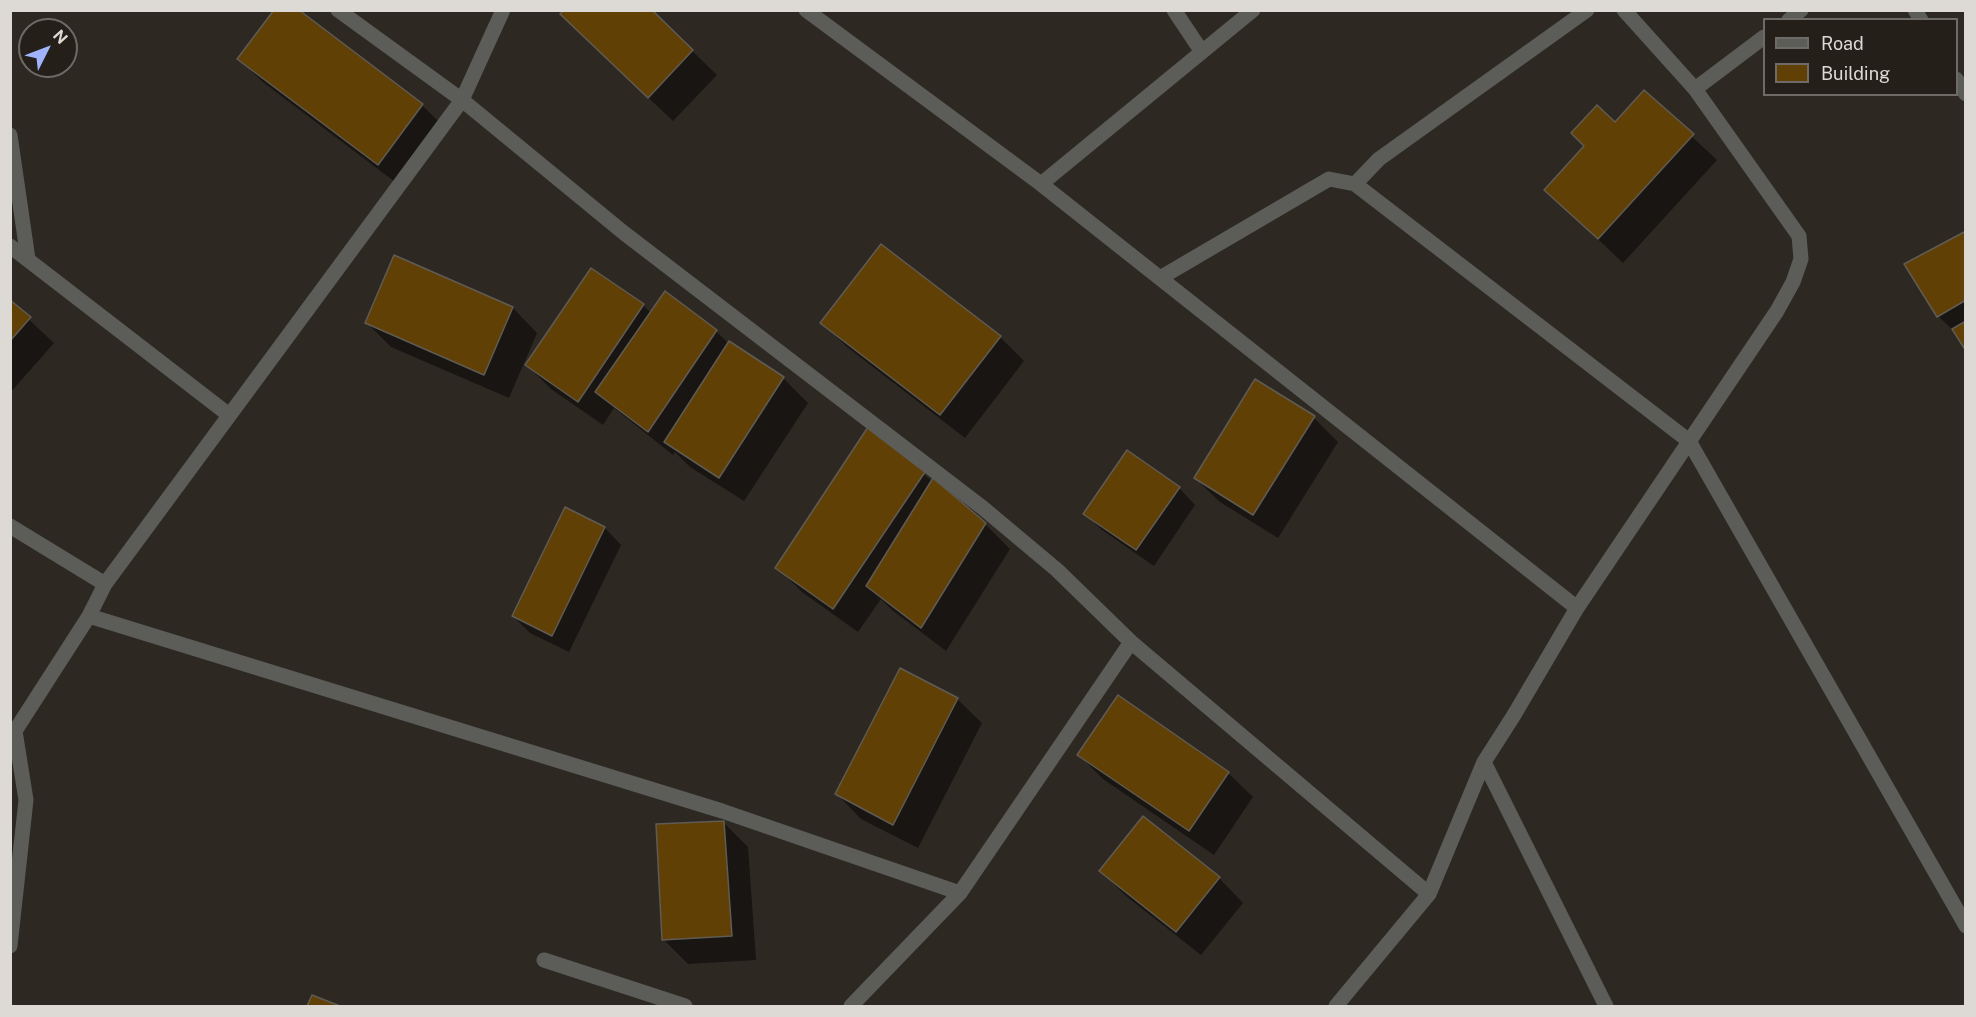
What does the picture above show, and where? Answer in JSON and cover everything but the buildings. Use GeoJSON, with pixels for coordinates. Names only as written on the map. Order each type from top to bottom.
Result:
{"type":"FeatureCollection","features":[{"type":"Feature","properties":{"kind":"street"},"geometry":{"type":"LineString","coordinates":[[338,10],[462,100],[624,233],[983,508],[1057,570],[1131,642],[1429,894]]}},
{"type":"Feature","properties":{"kind":"street"},"geometry":{"type":"LineString","coordinates":[[10,946],[26,800],[13,732],[90,616],[105,584],[462,100],[503,10]]}},
{"type":"Feature","properties":{"kind":"street"},"geometry":{"type":"LineString","coordinates":[[806,10],[1041,184],[1577,608]]}},
{"type":"Feature","properties":{"kind":"street"},"geometry":{"type":"LineString","coordinates":[[1174,10],[1202,52]]}},
{"type":"Feature","properties":{"kind":"street"},"geometry":{"type":"LineString","coordinates":[[1041,184],[1253,10]]}},
{"type":"Feature","properties":{"kind":"street"},"geometry":{"type":"LineString","coordinates":[[1355,184],[1379,159],[1587,10]]}},
{"type":"Feature","properties":{"kind":"street"},"geometry":{"type":"LineString","coordinates":[[1336,1006],[1429,894],[1484,762],[1577,608],[1776,311],[1793,282],[1801,259],[1799,236],[1695,89],[1624,10]]}},
{"type":"Feature","properties":{"kind":"street"},"geometry":{"type":"LineString","coordinates":[[1695,89],[1763,38]]}},
{"type":"Feature","properties":{"kind":"street"},"geometry":{"type":"LineString","coordinates":[[10,135],[28,259]]}},
{"type":"Feature","properties":{"kind":"street"},"geometry":{"type":"LineString","coordinates":[[1160,278],[1329,178],[1355,184],[1689,441],[1965,926]]}},
{"type":"Feature","properties":{"kind":"street"},"geometry":{"type":"LineString","coordinates":[[10,246],[229,415]]}},
{"type":"Feature","properties":{"kind":"street"},"geometry":{"type":"LineString","coordinates":[[10,526],[105,584]]}},
{"type":"Feature","properties":{"kind":"street"},"geometry":{"type":"LineString","coordinates":[[90,616],[722,811],[960,893]]}},
{"type":"Feature","properties":{"kind":"street"},"geometry":{"type":"LineString","coordinates":[[851,1006],[960,893],[1131,642]]}},
{"type":"Feature","properties":{"kind":"street"},"geometry":{"type":"LineString","coordinates":[[1484,762],[1606,1006]]}},
{"type":"Feature","properties":{"kind":"street"},"geometry":{"type":"LineString","coordinates":[[544,960],[686,1006]]}}]}
